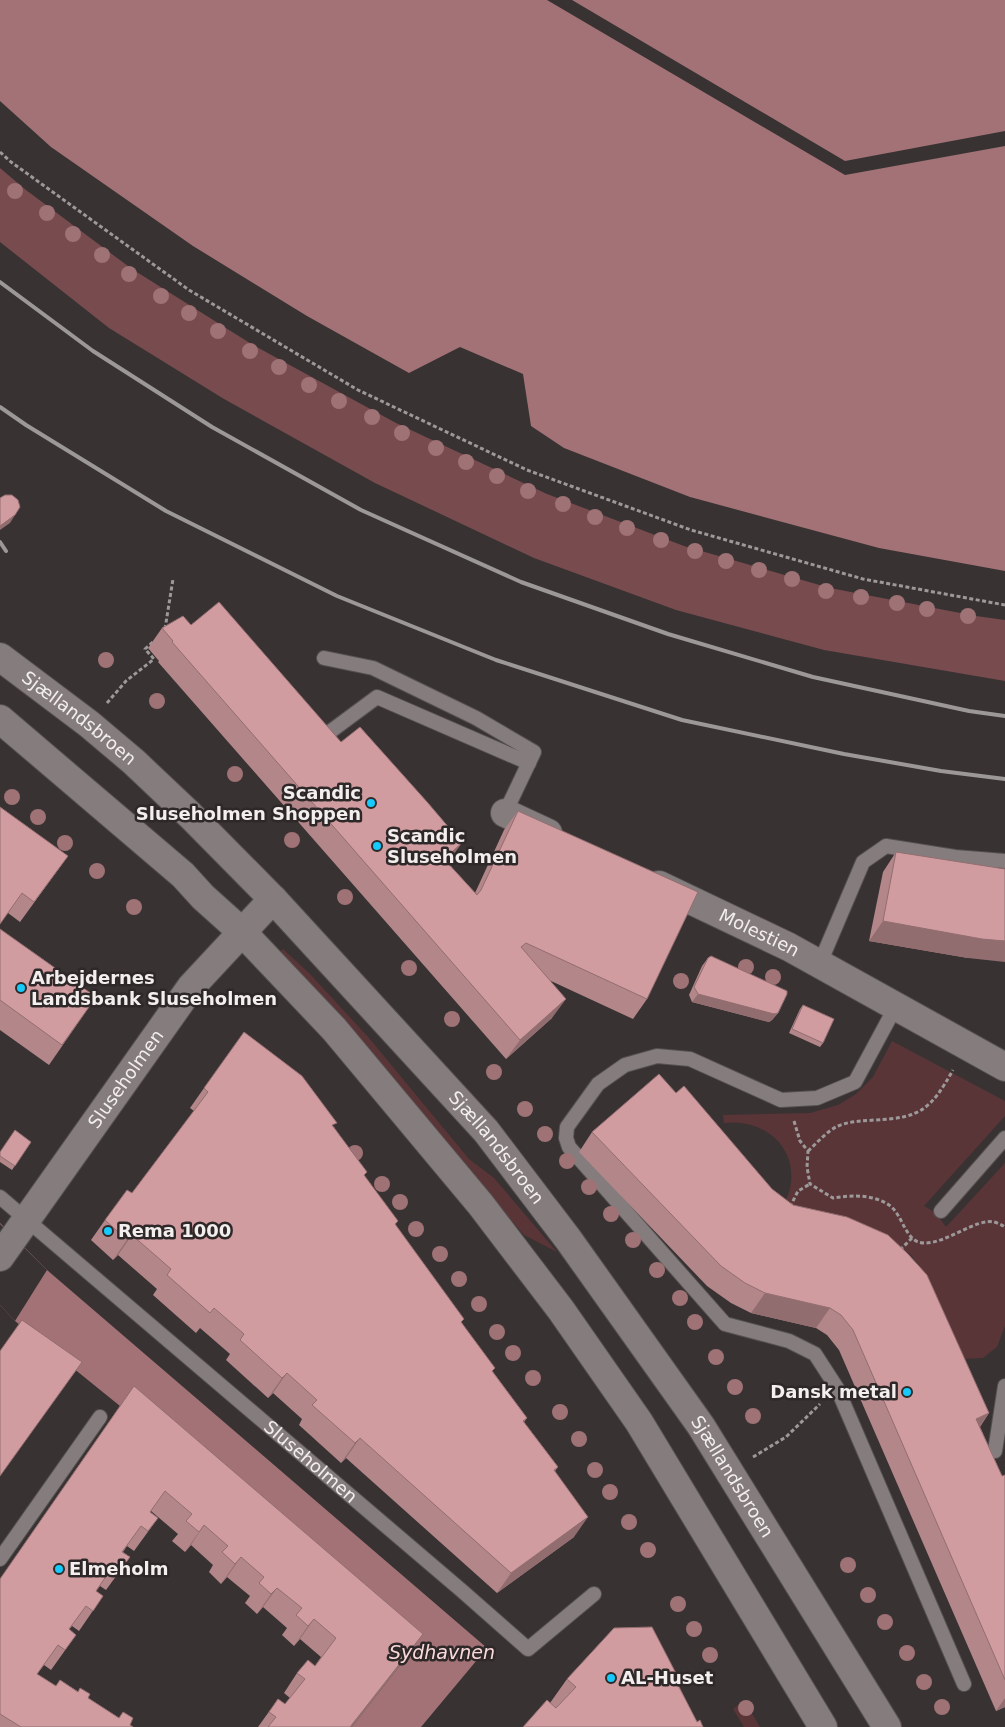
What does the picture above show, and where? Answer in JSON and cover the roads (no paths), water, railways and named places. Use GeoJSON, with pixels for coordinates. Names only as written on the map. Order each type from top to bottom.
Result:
{"type":"FeatureCollection","features":[{"type":"Feature","properties":{"kind":"street","name":"Sjællandsbroen"},"geometry":{"type":"LineString","coordinates":[[0,657],[89,724],[134,762],[190,815],[273,899],[486,1131],[585,1264],[700,1426],[887,1727]]}},
{"type":"Feature","properties":{"kind":"street"},"geometry":{"type":"LineString","coordinates":[[0,719],[183,875],[203,897],[242,932],[334,1029],[481,1205],[560,1310],[639,1422],[823,1727]]}},
{"type":"Feature","properties":{"kind":"street"},"geometry":{"type":"LineString","coordinates":[[505,813],[567,842]]}},
{"type":"Feature","properties":{"kind":"street","name":"Molestien"},"geometry":{"type":"LineString","coordinates":[[638,876],[789,946],[1005,1067]]}},
{"type":"Feature","properties":{"kind":"street","name":"Sluseholmen"},"geometry":{"type":"LineString","coordinates":[[13,1238],[191,987],[273,899]]}},
{"type":"Feature","properties":{"kind":"lane"},"geometry":{"type":"LineString","coordinates":[[324,658],[374,668],[476,718],[534,752],[505,813]]}},
{"type":"Feature","properties":{"kind":"lane"},"geometry":{"type":"LineString","coordinates":[[324,737],[377,697],[529,763]]}},
{"type":"Feature","properties":{"kind":"lane"},"geometry":{"type":"LineString","coordinates":[[820,964],[863,862],[886,846],[1005,861]]}},
{"type":"Feature","properties":{"kind":"lane"},"geometry":{"type":"LineString","coordinates":[[896,1006],[855,1082],[817,1098],[781,1100],[690,1059],[657,1056],[625,1065],[598,1084],[568,1127],[566,1138],[569,1148],[724,1324],[789,1341],[815,1354],[837,1388],[964,1684]]}},
{"type":"Feature","properties":{"kind":"lane"},"geometry":{"type":"LineString","coordinates":[[940,1211],[1005,1138]]}},
{"type":"Feature","properties":{"kind":"lane"},"geometry":{"type":"LineString","coordinates":[[0,1196],[13,1238]]}},
{"type":"Feature","properties":{"kind":"lane","name":"Sluseholmen"},"geometry":{"type":"LineString","coordinates":[[13,1238],[460,1590],[528,1649],[594,1594]]}},
{"type":"Feature","properties":{"kind":"lane"},"geometry":{"type":"LineString","coordinates":[[994,1451],[1005,1386]]}},
{"type":"Feature","properties":{"kind":"lane"},"geometry":{"type":"LineString","coordinates":[[0,1559],[100,1417]]}},
{"type":"Feature","properties":{"kind":"water"},"geometry":{"type":"Polygon","coordinates":[[[0,0],[1005,0],[1005,571],[879,548],[690,497],[564,448],[531,426],[523,374],[460,347],[409,373],[307,316],[193,246],[51,147],[0,101],[0,0]]]}},
{"type":"Feature","properties":{"kind":"water","name":"Sydhavnen"},"geometry":{"type":"Polygon","coordinates":[[[0,1223],[47,1270],[487,1648],[421,1727],[352,1727],[409,1654],[120,1406],[15,1321],[0,1305],[0,1223]]]}},
{"type":"Feature","properties":{"kind":"railway"},"geometry":{"type":"LineString","coordinates":[[0,282],[93,351],[212,427],[361,510],[521,582],[668,634],[813,677],[969,711],[1005,716]]}},
{"type":"Feature","properties":{"kind":"railway"},"geometry":{"type":"LineString","coordinates":[[0,407],[166,511],[337,596],[496,660],[682,720],[844,754],[941,771],[1005,779]]}},
{"type":"Feature","properties":{"kind":"railway"},"geometry":{"type":"LineString","coordinates":[[0,542],[6,551]]}},
{"type":"Feature","properties":{"kind":"place","name":"Scandic Sluseholmen Shoppen"},"geometry":{"type":"Point","coordinates":[371,803]}},
{"type":"Feature","properties":{"kind":"place","name":"Scandic Sluseholmen"},"geometry":{"type":"Point","coordinates":[377,846]}},
{"type":"Feature","properties":{"kind":"place","name":"Arbejdernes Landsbank Sluseholmen"},"geometry":{"type":"Point","coordinates":[21,988]}},
{"type":"Feature","properties":{"kind":"place","name":"Rema 1000"},"geometry":{"type":"Point","coordinates":[108,1231]}},
{"type":"Feature","properties":{"kind":"place","name":"Dansk metal"},"geometry":{"type":"Point","coordinates":[907,1392]}},
{"type":"Feature","properties":{"kind":"place","name":"Elmeholm"},"geometry":{"type":"Point","coordinates":[59,1569]}},
{"type":"Feature","properties":{"kind":"place","name":"AL-Huset"},"geometry":{"type":"Point","coordinates":[611,1678]}}]}
